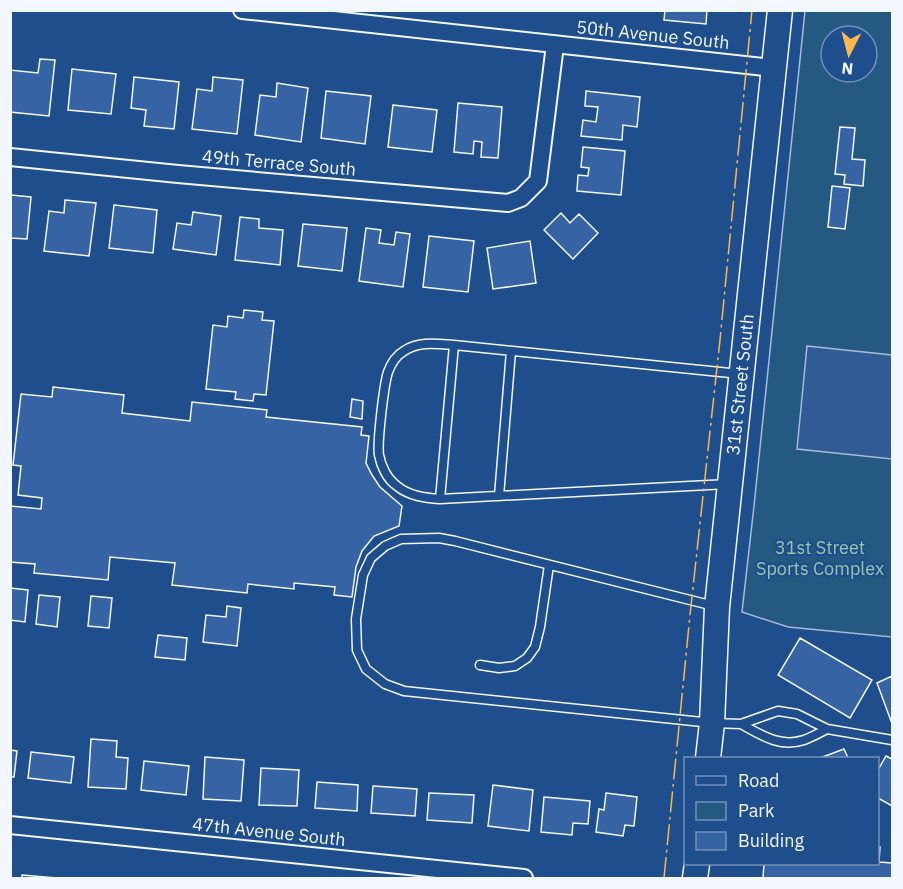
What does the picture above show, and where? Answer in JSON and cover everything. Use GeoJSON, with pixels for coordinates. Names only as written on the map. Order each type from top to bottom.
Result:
{"type":"FeatureCollection","features":[{"type":"Feature","properties":{"kind":"street","name":"50th Avenue South"},"geometry":{"type":"LineString","coordinates":[[242,10],[773,68]]}},
{"type":"Feature","properties":{"kind":"street","name":"31st Street South"},"geometry":{"type":"LineString","coordinates":[[708,757],[717,607],[780,10]]}},
{"type":"Feature","properties":{"kind":"street","name":"49th Terrace South"},"geometry":{"type":"LineString","coordinates":[[10,157],[508,203],[521,198],[538,182],[555,45]]}},
{"type":"Feature","properties":{"kind":"street","name":"47th Avenue South"},"geometry":{"type":"LineString","coordinates":[[10,825],[524,879]]}},
{"type":"Feature","properties":{"kind":"lane"},"geometry":{"type":"LineString","coordinates":[[729,484],[440,499],[419,497],[396,486],[384,470],[378,452],[382,410],[388,372],[396,357],[424,343],[741,374]]}},
{"type":"Feature","properties":{"kind":"lane"},"geometry":{"type":"LineString","coordinates":[[440,499],[454,345]]}},
{"type":"Feature","properties":{"kind":"lane"},"geometry":{"type":"LineString","coordinates":[[499,496],[511,351]]}},
{"type":"Feature","properties":{"kind":"lane"},"geometry":{"type":"LineString","coordinates":[[717,607],[439,538],[401,539],[386,546],[371,558],[363,575],[356,619],[357,650],[366,669],[385,684],[404,691],[712,723],[741,724],[778,711],[797,714],[826,729],[892,741]]}},
{"type":"Feature","properties":{"kind":"lane"},"geometry":{"type":"LineString","coordinates":[[480,665],[499,668],[515,666],[527,658],[534,646],[540,627],[549,565]]}},
{"type":"Feature","properties":{"kind":"lane"},"geometry":{"type":"LineString","coordinates":[[741,724],[769,740],[786,742],[803,740],[826,729]]}},
{"type":"Feature","properties":{"kind":"green space","name":"31st Street Sports Complex"},"geometry":{"type":"Polygon","coordinates":[[[805,11],[892,11],[892,637],[788,627],[742,612],[805,11]]]}},
{"type":"Feature","properties":{"kind":"shaded area"},"geometry":{"type":"Polygon","coordinates":[[[807,346],[892,355],[892,459],[797,449],[807,346]]]}},
{"type":"Feature","properties":{"kind":"building"},"geometry":{"type":"Polygon","coordinates":[[[665,10],[707,10],[706,24],[664,20],[665,10]]]}},
{"type":"Feature","properties":{"kind":"building"},"geometry":{"type":"Polygon","coordinates":[[[40,59],[55,60],[49,116],[10,112],[10,70],[38,73],[40,59]]]}},
{"type":"Feature","properties":{"kind":"building"},"geometry":{"type":"Polygon","coordinates":[[[72,69],[116,74],[111,114],[68,110],[72,69]]]}},
{"type":"Feature","properties":{"kind":"building"},"geometry":{"type":"Polygon","coordinates":[[[134,77],[179,82],[174,129],[144,126],[146,110],[131,108],[134,77]]]}},
{"type":"Feature","properties":{"kind":"building"},"geometry":{"type":"Polygon","coordinates":[[[213,77],[243,80],[237,134],[192,129],[197,89],[212,91],[213,77]]]}},
{"type":"Feature","properties":{"kind":"building"},"geometry":{"type":"Polygon","coordinates":[[[277,83],[308,88],[301,142],[255,135],[260,95],[276,97],[277,83]]]}},
{"type":"Feature","properties":{"kind":"building"},"geometry":{"type":"Polygon","coordinates":[[[326,91],[371,96],[365,144],[321,138],[326,91]]]}},
{"type":"Feature","properties":{"kind":"building"},"geometry":{"type":"Polygon","coordinates":[[[586,91],[640,97],[637,127],[623,125],[622,140],[581,136],[583,120],[596,122],[598,107],[585,106],[586,91]]]}},
{"type":"Feature","properties":{"kind":"building"},"geometry":{"type":"Polygon","coordinates":[[[458,103],[502,107],[498,158],[481,157],[482,142],[474,141],[473,154],[454,152],[458,103]]]}},
{"type":"Feature","properties":{"kind":"building"},"geometry":{"type":"Polygon","coordinates":[[[393,105],[437,110],[432,152],[388,147],[393,105]]]}},
{"type":"Feature","properties":{"kind":"building"},"geometry":{"type":"Polygon","coordinates":[[[840,127],[855,128],[852,159],[865,160],[863,186],[844,184],[845,175],[835,174],[840,127]]]}},
{"type":"Feature","properties":{"kind":"building"},"geometry":{"type":"Polygon","coordinates":[[[583,147],[625,151],[621,195],[577,191],[578,175],[588,176],[589,168],[581,167],[583,147]]]}},
{"type":"Feature","properties":{"kind":"building"},"geometry":{"type":"Polygon","coordinates":[[[832,186],[850,188],[845,229],[828,227],[832,186]]]}},
{"type":"Feature","properties":{"kind":"building"},"geometry":{"type":"Polygon","coordinates":[[[11,195],[31,197],[27,239],[10,238],[11,195]]]}},
{"type":"Feature","properties":{"kind":"building"},"geometry":{"type":"Polygon","coordinates":[[[65,200],[96,203],[89,256],[44,251],[49,211],[64,213],[65,200]]]}},
{"type":"Feature","properties":{"kind":"building"},"geometry":{"type":"Polygon","coordinates":[[[114,205],[157,210],[153,253],[109,248],[114,205]]]}},
{"type":"Feature","properties":{"kind":"building"},"geometry":{"type":"Polygon","coordinates":[[[193,212],[221,216],[216,255],[173,249],[177,223],[191,225],[193,212]]]}},
{"type":"Feature","properties":{"kind":"building"},"geometry":{"type":"Polygon","coordinates":[[[561,213],[570,223],[579,214],[598,233],[573,259],[544,230],[561,213]]]}},
{"type":"Feature","properties":{"kind":"building"},"geometry":{"type":"Polygon","coordinates":[[[240,217],[259,219],[259,228],[283,230],[280,265],[235,260],[240,217]]]}},
{"type":"Feature","properties":{"kind":"building"},"geometry":{"type":"Polygon","coordinates":[[[303,224],[347,228],[342,271],[298,266],[303,224]]]}},
{"type":"Feature","properties":{"kind":"building"},"geometry":{"type":"Polygon","coordinates":[[[366,228],[381,230],[379,243],[394,245],[396,232],[410,234],[403,287],[359,281],[366,228]]]}},
{"type":"Feature","properties":{"kind":"building"},"geometry":{"type":"Polygon","coordinates":[[[429,236],[474,241],[468,292],[423,287],[429,236]]]}},
{"type":"Feature","properties":{"kind":"building"},"geometry":{"type":"Polygon","coordinates":[[[530,241],[536,283],[493,289],[487,248],[530,241]]]}},
{"type":"Feature","properties":{"kind":"building"},"geometry":{"type":"Polygon","coordinates":[[[244,310],[263,312],[262,320],[274,321],[266,395],[254,394],[253,401],[235,399],[236,392],[206,389],[213,325],[227,327],[228,316],[243,318],[244,310]]]}},
{"type":"Feature","properties":{"kind":"building"},"geometry":{"type":"Polygon","coordinates":[[[53,387],[124,395],[122,413],[190,421],[192,402],[267,410],[266,417],[362,427],[361,435],[369,436],[366,463],[372,475],[380,487],[402,506],[399,526],[374,536],[362,551],[356,567],[352,597],[334,595],[335,587],[294,583],[294,589],[248,584],[247,593],[172,585],[175,563],[110,557],[108,580],[34,573],[35,564],[10,562],[11,506],[41,509],[42,498],[18,495],[21,466],[13,465],[21,394],[52,397],[53,387]]]}},
{"type":"Feature","properties":{"kind":"building"},"geometry":{"type":"Polygon","coordinates":[[[352,399],[363,401],[362,419],[350,417],[352,399]]]}},
{"type":"Feature","properties":{"kind":"building"},"geometry":{"type":"Polygon","coordinates":[[[10,588],[28,590],[25,622],[10,620],[10,588]]]}},
{"type":"Feature","properties":{"kind":"building"},"geometry":{"type":"Polygon","coordinates":[[[39,595],[60,597],[57,627],[36,624],[39,595]]]}},
{"type":"Feature","properties":{"kind":"building"},"geometry":{"type":"Polygon","coordinates":[[[91,596],[112,598],[109,628],[88,626],[91,596]]]}},
{"type":"Feature","properties":{"kind":"building"},"geometry":{"type":"Polygon","coordinates":[[[227,606],[241,608],[237,646],[203,642],[206,615],[226,617],[227,606]]]}},
{"type":"Feature","properties":{"kind":"building"},"geometry":{"type":"Polygon","coordinates":[[[158,635],[187,638],[185,660],[155,657],[158,635]]]}},
{"type":"Feature","properties":{"kind":"building"},"geometry":{"type":"Polygon","coordinates":[[[800,638],[872,680],[850,718],[778,675],[800,638]]]}},
{"type":"Feature","properties":{"kind":"building"},"geometry":{"type":"Polygon","coordinates":[[[892,676],[892,720],[891,721],[877,683],[892,676]]]}},
{"type":"Feature","properties":{"kind":"building"},"geometry":{"type":"Polygon","coordinates":[[[91,739],[117,741],[116,757],[128,758],[126,789],[88,787],[91,739]]]}},
{"type":"Feature","properties":{"kind":"building"},"geometry":{"type":"Polygon","coordinates":[[[844,749],[848,757],[823,757],[844,749]]]}},
{"type":"Feature","properties":{"kind":"building"},"geometry":{"type":"Polygon","coordinates":[[[10,750],[17,751],[14,777],[10,777],[10,750]]]}},
{"type":"Feature","properties":{"kind":"building"},"geometry":{"type":"Polygon","coordinates":[[[31,752],[74,757],[71,783],[28,778],[31,752]]]}},
{"type":"Feature","properties":{"kind":"building"},"geometry":{"type":"Polygon","coordinates":[[[886,756],[892,759],[892,806],[879,799],[879,768],[886,756]]]}},
{"type":"Feature","properties":{"kind":"building"},"geometry":{"type":"Polygon","coordinates":[[[205,757],[244,760],[241,801],[203,799],[205,757]]]}},
{"type":"Feature","properties":{"kind":"building"},"geometry":{"type":"Polygon","coordinates":[[[144,761],[189,766],[186,795],[141,790],[144,761]]]}},
{"type":"Feature","properties":{"kind":"building"},"geometry":{"type":"Polygon","coordinates":[[[261,768],[299,770],[297,806],[259,805],[261,768]]]}},
{"type":"Feature","properties":{"kind":"building"},"geometry":{"type":"Polygon","coordinates":[[[317,782],[358,785],[357,811],[315,808],[317,782]]]}},
{"type":"Feature","properties":{"kind":"building"},"geometry":{"type":"Polygon","coordinates":[[[493,785],[533,790],[529,831],[488,826],[493,785]]]}},
{"type":"Feature","properties":{"kind":"building"},"geometry":{"type":"Polygon","coordinates":[[[373,786],[417,789],[415,816],[371,813],[373,786]]]}},
{"type":"Feature","properties":{"kind":"building"},"geometry":{"type":"Polygon","coordinates":[[[429,793],[474,795],[472,823],[427,820],[429,793]]]}},
{"type":"Feature","properties":{"kind":"building"},"geometry":{"type":"Polygon","coordinates":[[[606,793],[637,797],[634,826],[625,825],[623,836],[596,832],[599,809],[604,810],[606,793]]]}},
{"type":"Feature","properties":{"kind":"building"},"geometry":{"type":"Polygon","coordinates":[[[544,797],[590,801],[588,824],[573,823],[572,835],[541,832],[544,797]]]}},
{"type":"Feature","properties":{"kind":"building"},"geometry":{"type":"Polygon","coordinates":[[[892,863],[892,878],[763,878],[764,865],[892,863]]]}},
{"type":"Feature","properties":{"kind":"building"},"geometry":{"type":"Polygon","coordinates":[[[22,875],[57,878],[22,878],[22,875]]]}},
{"type":"Feature","properties":{"kind":"power"},"geometry":{"type":"LineString","coordinates":[[664,878],[752,10]]}}]}
